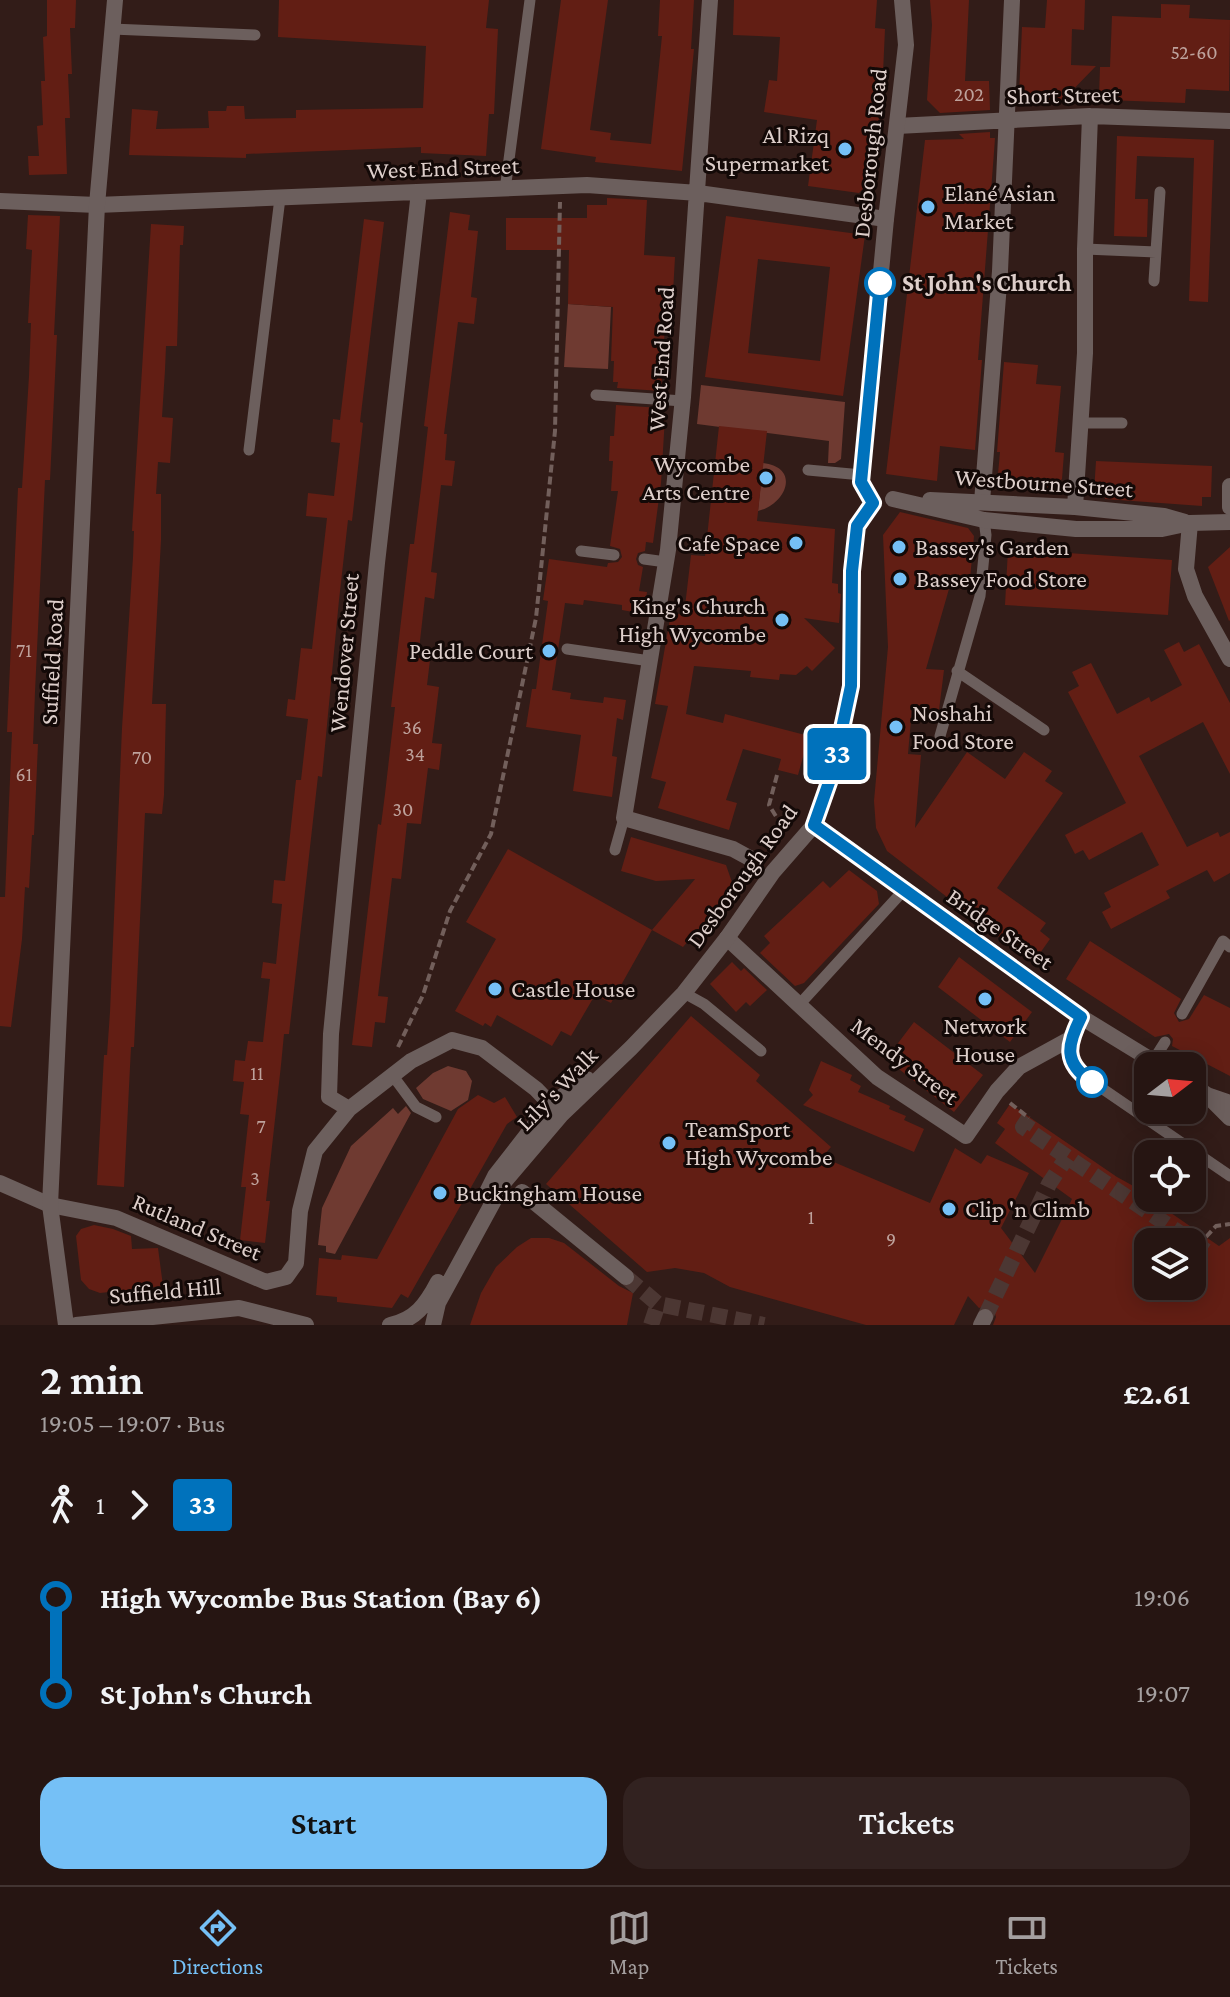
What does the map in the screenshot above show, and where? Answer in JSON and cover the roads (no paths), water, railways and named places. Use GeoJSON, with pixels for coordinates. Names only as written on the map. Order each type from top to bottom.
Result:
{"type":"FeatureCollection","features":[{"type":"Feature","properties":{"kind":"street","name":"Suffield Road"},"geometry":{"type":"LineString","coordinates":[[66,1325],[50,1205],[97,205],[115,0]]}},
{"type":"Feature","properties":{"kind":"street","name":"West End Road"},"geometry":{"type":"LineString","coordinates":[[624,818],[666,562],[683,401],[710,0]]}},
{"type":"Feature","properties":{"kind":"street","name":"Desborough Road"},"geometry":{"type":"LineString","coordinates":[[631,1048],[684,993],[773,872],[814,825],[833,771],[851,686],[852,571],[857,526],[873,503],[861,482],[906,45],[902,0]]}},
{"type":"Feature","properties":{"kind":"street"},"geometry":{"type":"LineString","coordinates":[[982,502],[1000,271],[1012,0]]}},
{"type":"Feature","properties":{"kind":"street","name":"Short Street"},"geometry":{"type":"LineString","coordinates":[[897,126],[1090,116],[1230,121]]}},
{"type":"Feature","properties":{"kind":"street"},"geometry":{"type":"LineString","coordinates":[[1075,507],[1085,353],[1090,116]]}},
{"type":"Feature","properties":{"kind":"street","name":"West End Street"},"geometry":{"type":"LineString","coordinates":[[0,201],[97,205],[587,185],[698,193],[886,219]]}},
{"type":"Feature","properties":{"kind":"street","name":"Wendover Street"},"geometry":{"type":"LineString","coordinates":[[349,1109],[329,1097],[331,1034],[378,548],[419,192]]}},
{"type":"Feature","properties":{"kind":"street"},"geometry":{"type":"LineString","coordinates":[[1230,486],[1230,507]]}},
{"type":"Feature","properties":{"kind":"street","name":"Westbourne Street"},"geometry":{"type":"LineString","coordinates":[[893,499],[984,520],[1076,529],[1162,529],[1190,523],[1230,522]]}},
{"type":"Feature","properties":{"kind":"street","name":"Westbourne Street"},"geometry":{"type":"LineString","coordinates":[[873,503],[893,499],[1075,507],[1164,516],[1190,523]]}},
{"type":"Feature","properties":{"kind":"street"},"geometry":{"type":"LineString","coordinates":[[1190,523],[1186,569],[1195,596],[1230,659]]}},
{"type":"Feature","properties":{"kind":"street"},"geometry":{"type":"LineString","coordinates":[[624,818],[733,849],[755,861]]}},
{"type":"Feature","properties":{"kind":"street","name":"Bridge Street"},"geometry":{"type":"LineString","coordinates":[[814,825],[1081,1017],[1138,1052]]}},
{"type":"Feature","properties":{"kind":"street","name":"Mendy Street"},"geometry":{"type":"LineString","coordinates":[[727,938],[877,1077],[966,1136],[996,1093],[1019,1067],[1070,1039]]}},
{"type":"Feature","properties":{"kind":"street"},"geometry":{"type":"LineString","coordinates":[[1070,1039],[1081,1017]]}},
{"type":"Feature","properties":{"kind":"street","name":"Rutland Street"},"geometry":{"type":"LineString","coordinates":[[0,1183],[50,1205],[116,1218],[266,1282],[286,1277],[296,1263],[300,1211],[315,1151],[349,1109],[411,1061],[452,1040],[482,1048],[536,1089],[556,1110]]}},
{"type":"Feature","properties":{"kind":"street","name":"Lily's Walk"},"geometry":{"type":"LineString","coordinates":[[433,1325],[434,1300],[495,1176],[556,1110],[631,1048]]}},
{"type":"Feature","properties":{"kind":"street"},"geometry":{"type":"LineString","coordinates":[[1207,1095],[1230,1103]]}},
{"type":"Feature","properties":{"kind":"street"},"geometry":{"type":"LineString","coordinates":[[1207,1095],[1230,1118]]}},
{"type":"Feature","properties":{"kind":"street"},"geometry":{"type":"LineString","coordinates":[[522,1192],[626,1277]]}},
{"type":"Feature","properties":{"kind":"street"},"geometry":{"type":"LineString","coordinates":[[390,1325],[408,1321],[434,1300]]}},
{"type":"Feature","properties":{"kind":"street"},"geometry":{"type":"LineString","coordinates":[[412,1325],[434,1300]]}},
{"type":"Feature","properties":{"kind":"street","name":"Suffield Hill"},"geometry":{"type":"LineString","coordinates":[[76,1325],[239,1308],[306,1325]]}},
{"type":"Feature","properties":{"kind":"lane"},"geometry":{"type":"LineString","coordinates":[[505,190],[530,0]]}},
{"type":"Feature","properties":{"kind":"lane"},"geometry":{"type":"LineString","coordinates":[[112,29],[255,35]]}},
{"type":"Feature","properties":{"kind":"lane"},"geometry":{"type":"LineString","coordinates":[[1154,281],[1160,192]]}},
{"type":"Feature","properties":{"kind":"lane"},"geometry":{"type":"LineString","coordinates":[[249,450],[280,198]]}},
{"type":"Feature","properties":{"kind":"lane"},"geometry":{"type":"LineString","coordinates":[[1085,249],[1156,252]]}},
{"type":"Feature","properties":{"kind":"lane"},"geometry":{"type":"LineString","coordinates":[[596,395],[683,401]]}},
{"type":"Feature","properties":{"kind":"lane"},"geometry":{"type":"LineString","coordinates":[[1080,423],[1122,423]]}},
{"type":"Feature","properties":{"kind":"lane"},"geometry":{"type":"LineString","coordinates":[[808,470],[862,475]]}},
{"type":"Feature","properties":{"kind":"lane"},"geometry":{"type":"LineString","coordinates":[[940,736],[980,596],[986,535],[984,520]]}},
{"type":"Feature","properties":{"kind":"lane"},"geometry":{"type":"LineString","coordinates":[[581,551],[614,555]]}},
{"type":"Feature","properties":{"kind":"lane"},"geometry":{"type":"LineString","coordinates":[[644,559],[666,562]]}},
{"type":"Feature","properties":{"kind":"lane"},"geometry":{"type":"LineString","coordinates":[[567,649],[650,661]]}},
{"type":"Feature","properties":{"kind":"lane"},"geometry":{"type":"LineString","coordinates":[[957,671],[1044,730]]}},
{"type":"Feature","properties":{"kind":"lane"},"geometry":{"type":"LineString","coordinates":[[615,850],[624,818]]}},
{"type":"Feature","properties":{"kind":"lane"},"geometry":{"type":"LineString","coordinates":[[798,1006],[904,890]]}},
{"type":"Feature","properties":{"kind":"lane"},"geometry":{"type":"LineString","coordinates":[[1182,1014],[1223,941],[1230,947]]}},
{"type":"Feature","properties":{"kind":"lane"},"geometry":{"type":"LineString","coordinates":[[684,993],[704,1004],[761,1051]]}},
{"type":"Feature","properties":{"kind":"lane"},"geometry":{"type":"LineString","coordinates":[[1070,1039],[1071,1059],[1078,1072],[1230,1176]]}},
{"type":"Feature","properties":{"kind":"lane"},"geometry":{"type":"LineString","coordinates":[[1161,1052],[1165,1042]]}},
{"type":"Feature","properties":{"kind":"lane"},"geometry":{"type":"LineString","coordinates":[[394,1074],[416,1107],[436,1117]]}},
{"type":"Feature","properties":{"kind":"tunnel"},"geometry":{"type":"LineString","coordinates":[[1029,1118],[1023,1127],[1209,1253]]}},
{"type":"Feature","properties":{"kind":"tunnel"},"geometry":{"type":"LineString","coordinates":[[985,1317],[1049,1184],[1067,1157]]}},
{"type":"Feature","properties":{"kind":"tunnel"},"geometry":{"type":"LineString","coordinates":[[626,1277],[658,1304],[764,1325]]}},
{"type":"Feature","properties":{"kind":"tunnel"},"geometry":{"type":"LineString","coordinates":[[651,1325],[658,1304]]}},
{"type":"Feature","properties":{"kind":"place","name":"Al Rizq Supermarket"},"geometry":{"type":"Point","coordinates":[845,149]}},
{"type":"Feature","properties":{"kind":"place","name":"Elané Asian Market"},"geometry":{"type":"Point","coordinates":[928,207]}},
{"type":"Feature","properties":{"kind":"place","name":"St John's Church"},"geometry":{"type":"Point","coordinates":[880,283]}},
{"type":"Feature","properties":{"kind":"place","name":"Wycombe Arts Centre"},"geometry":{"type":"Point","coordinates":[766,478]}},
{"type":"Feature","properties":{"kind":"place","name":"Cafe Space"},"geometry":{"type":"Point","coordinates":[796,543]}},
{"type":"Feature","properties":{"kind":"place","name":"Bassey's Garden"},"geometry":{"type":"Point","coordinates":[899,547]}},
{"type":"Feature","properties":{"kind":"place","name":"Bassey Food Store"},"geometry":{"type":"Point","coordinates":[900,579]}},
{"type":"Feature","properties":{"kind":"place","name":"King's Church High Wycombe"},"geometry":{"type":"Point","coordinates":[782,620]}},
{"type":"Feature","properties":{"kind":"place","name":"Peddle Court"},"geometry":{"type":"Point","coordinates":[549,651]}},
{"type":"Feature","properties":{"kind":"place","name":"Noshahi Food Store"},"geometry":{"type":"Point","coordinates":[896,727]}},
{"type":"Feature","properties":{"kind":"place","name":"Castle House"},"geometry":{"type":"Point","coordinates":[495,989]}},
{"type":"Feature","properties":{"kind":"place","name":"Network House"},"geometry":{"type":"Point","coordinates":[985,999]}},
{"type":"Feature","properties":{"kind":"place","name":"TeamSport High Wycombe"},"geometry":{"type":"Point","coordinates":[669,1143]}},
{"type":"Feature","properties":{"kind":"place","name":"Buckingham House"},"geometry":{"type":"Point","coordinates":[440,1193]}},
{"type":"Feature","properties":{"kind":"place","name":"Clip 'n Climb"},"geometry":{"type":"Point","coordinates":[949,1209]}}]}
